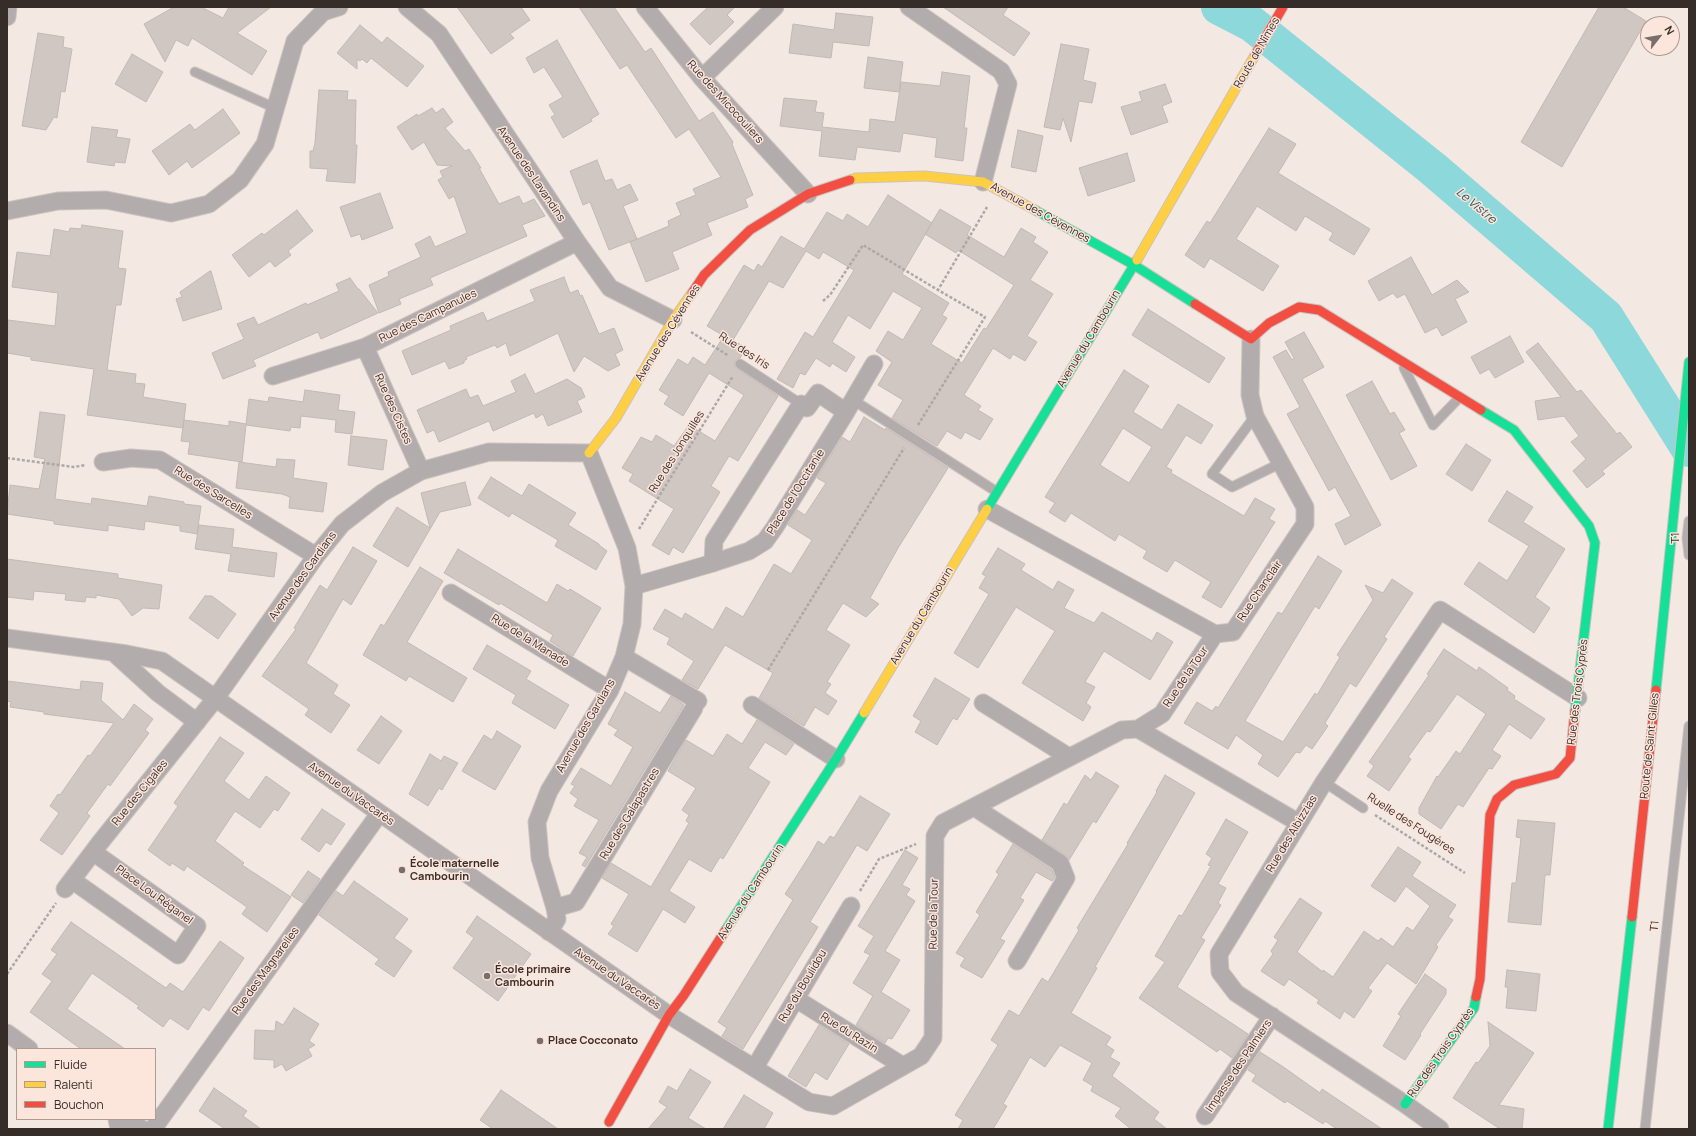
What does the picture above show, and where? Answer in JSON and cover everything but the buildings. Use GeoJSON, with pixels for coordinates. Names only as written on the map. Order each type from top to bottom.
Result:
{"type":"FeatureCollection","features":[{"type":"Feature","properties":{"kind":"street"},"geometry":{"type":"LineString","coordinates":[[7,17],[8,7]]}},
{"type":"Feature","properties":{"kind":"street"},"geometry":{"type":"LineString","coordinates":[[7,211],[58,201],[106,200],[171,213],[209,204],[240,180],[265,144],[295,41],[323,12],[339,7]]}},
{"type":"Feature","properties":{"kind":"street","name":"Avenue des Lavandins"},"geometry":{"type":"LineString","coordinates":[[407,7],[438,34],[577,242],[610,288],[673,320]]}},
{"type":"Feature","properties":{"kind":"street","name":"Rue des Micocouliers"},"geometry":{"type":"LineString","coordinates":[[644,7],[702,78],[808,194]]}},
{"type":"Feature","properties":{"kind":"street"},"geometry":{"type":"LineString","coordinates":[[702,78],[775,7]]}},
{"type":"Feature","properties":{"kind":"street"},"geometry":{"type":"LineString","coordinates":[[909,7],[1001,71],[1008,84],[983,182]]}},
{"type":"Feature","properties":{"kind":"street","name":"Route de Nîmes"},"geometry":{"type":"LineString","coordinates":[[1230,98],[1283,7]]}},
{"type":"Feature","properties":{"kind":"street","name":"Avenue du Cambourin"},"geometry":{"type":"LineString","coordinates":[[607,1125],[669,1015],[684,995],[836,759],[1134,265],[1230,98]]}},
{"type":"Feature","properties":{"kind":"street","name":"Avenue des Cévennes"},"geometry":{"type":"LineString","coordinates":[[590,453],[616,418],[673,320],[704,275],[750,230],[808,194],[856,178],[924,176],[983,182],[1134,265]]}},
{"type":"Feature","properties":{"kind":"street","name":"Rue des Campanules"},"geometry":{"type":"LineString","coordinates":[[273,376],[366,347],[577,242]]}},
{"type":"Feature","properties":{"kind":"street"},"geometry":{"type":"LineString","coordinates":[[1134,265],[1251,339],[1269,323],[1299,306],[1319,310],[1461,396]]}},
{"type":"Feature","properties":{"kind":"street","name":"Rue Chanclair"},"geometry":{"type":"LineString","coordinates":[[1215,634],[1233,632],[1305,524],[1305,507],[1255,416],[1250,395],[1251,339]]}},
{"type":"Feature","properties":{"kind":"street","name":"Rue des Cistes"},"geometry":{"type":"LineString","coordinates":[[366,347],[421,471]]}},
{"type":"Feature","properties":{"kind":"street","name":"Route de Saint-Gilles"},"geometry":{"type":"LineString","coordinates":[[1608,1129],[1626,972],[1689,362]]}},
{"type":"Feature","properties":{"kind":"street","name":"Place de l'Occitanie"},"geometry":{"type":"LineString","coordinates":[[634,586],[749,551],[765,541],[850,406],[874,364]]}},
{"type":"Feature","properties":{"kind":"street"},"geometry":{"type":"LineString","coordinates":[[713,563],[714,541],[801,404],[807,408],[818,393],[850,406]]}},
{"type":"Feature","properties":{"kind":"street","name":"Rue des Trois Cyprès"},"geometry":{"type":"LineString","coordinates":[[1405,1104],[1474,1008],[1480,979],[1490,815],[1497,799],[1514,785],[1556,774],[1570,758],[1595,543],[1589,526],[1514,430],[1461,396]]}},
{"type":"Feature","properties":{"kind":"street","name":"Avenue des Gardians"},"geometry":{"type":"LineString","coordinates":[[215,699],[316,556],[342,524],[382,492],[421,471],[489,452],[590,453],[627,548],[634,586],[632,624],[624,657],[610,690],[549,791],[537,822],[540,858],[557,919],[549,932]]}},
{"type":"Feature","properties":{"kind":"street","name":"Rue des Sarcelles"},"geometry":{"type":"LineString","coordinates":[[103,462],[131,458],[160,460],[316,556]]}},
{"type":"Feature","properties":{"kind":"street"},"geometry":{"type":"LineString","coordinates":[[987,509],[1215,634]]}},
{"type":"Feature","properties":{"kind":"street","name":"Rue de la Manade"},"geometry":{"type":"LineString","coordinates":[[451,593],[610,690]]}},
{"type":"Feature","properties":{"kind":"street","name":"Rue des Albizzias"},"geometry":{"type":"LineString","coordinates":[[1440,1129],[1405,1104],[1236,993],[1220,972],[1219,954],[1324,782],[1440,610],[1578,698]]}},
{"type":"Feature","properties":{"kind":"street","name":"Rue de la Tour"},"geometry":{"type":"LineString","coordinates":[[669,1015],[755,1067],[809,1102],[833,1106],[921,1056],[933,1038],[935,836],[943,823],[1122,730],[1138,729],[1162,714],[1215,634]]}},
{"type":"Feature","properties":{"kind":"street","name":"Avenue du Vaccarès"},"geometry":{"type":"LineString","coordinates":[[7,638],[113,652],[162,661],[379,814],[669,1015]]}},
{"type":"Feature","properties":{"kind":"street"},"geometry":{"type":"LineString","coordinates":[[113,652],[158,693],[197,722]]}},
{"type":"Feature","properties":{"kind":"street","name":"Rue des Galapastres"},"geometry":{"type":"LineString","coordinates":[[555,908],[576,902],[696,705],[624,657]]}},
{"type":"Feature","properties":{"kind":"street","name":"Rue des Cigales"},"geometry":{"type":"LineString","coordinates":[[69,885],[93,852],[215,699]]}},
{"type":"Feature","properties":{"kind":"street"},"geometry":{"type":"LineString","coordinates":[[984,703],[1069,757]]}},
{"type":"Feature","properties":{"kind":"street"},"geometry":{"type":"LineString","coordinates":[[752,705],[836,759]]}},
{"type":"Feature","properties":{"kind":"street"},"geometry":{"type":"LineString","coordinates":[[1138,729],[1299,823]]}},
{"type":"Feature","properties":{"kind":"street"},"geometry":{"type":"LineString","coordinates":[[974,807],[1060,863],[1066,878],[1017,961]]}},
{"type":"Feature","properties":{"kind":"street","name":"Rue des Magnarelles"},"geometry":{"type":"LineString","coordinates":[[153,1129],[379,814]]}},
{"type":"Feature","properties":{"kind":"street","name":"Place Lou Réganel"},"geometry":{"type":"LineString","coordinates":[[69,885],[178,955],[197,926],[93,852]]}},
{"type":"Feature","properties":{"kind":"street","name":"Rue du Boulidou"},"geometry":{"type":"LineString","coordinates":[[755,1067],[852,906]]}},
{"type":"Feature","properties":{"kind":"street","name":"Rue du Razin"},"geometry":{"type":"LineString","coordinates":[[796,999],[903,1066]]}},
{"type":"Feature","properties":{"kind":"street","name":"Impasse des Palmiers"},"geometry":{"type":"LineString","coordinates":[[1206,1116],[1272,1016]]}},
{"type":"Feature","properties":{"kind":"street"},"geometry":{"type":"LineString","coordinates":[[7,1033],[29,1048]]}},
{"type":"Feature","properties":{"kind":"street"},"geometry":{"type":"LineString","coordinates":[[128,1120],[142,1129]]}},
{"type":"Feature","properties":{"kind":"lane"},"geometry":{"type":"LineString","coordinates":[[194,72],[275,108]]}},
{"type":"Feature","properties":{"kind":"lane"},"geometry":{"type":"LineString","coordinates":[[1401,361],[1433,425],[1461,396]]}},
{"type":"Feature","properties":{"kind":"lane","name":"Rue des Iris"},"geometry":{"type":"LineString","coordinates":[[740,364],[801,404]]}},
{"type":"Feature","properties":{"kind":"lane"},"geometry":{"type":"LineString","coordinates":[[850,406],[997,492]]}},
{"type":"Feature","properties":{"kind":"lane"},"geometry":{"type":"LineString","coordinates":[[1255,416],[1212,474],[1232,487],[1281,463]]}},
{"type":"Feature","properties":{"kind":"lane","name":"T1"},"geometry":{"type":"LineString","coordinates":[[1689,520],[1687,538],[1689,555]]}},
{"type":"Feature","properties":{"kind":"lane","name":"T1"},"geometry":{"type":"LineString","coordinates":[[1645,1129],[1689,726]]}},
{"type":"Feature","properties":{"kind":"lane","name":"Ruelle des Fougères"},"geometry":{"type":"LineString","coordinates":[[1324,782],[1364,808]]}},
{"type":"Feature","properties":{"kind":"path"},"geometry":{"type":"LineString","coordinates":[[823,301],[830,295],[863,245],[938,290]]}},
{"type":"Feature","properties":{"kind":"path","name":"Rue des Iris"},"geometry":{"type":"LineString","coordinates":[[673,320],[740,364]]}},
{"type":"Feature","properties":{"kind":"path","name":"Rue des Jonquilles"},"geometry":{"type":"LineString","coordinates":[[627,548],[740,364]]}},
{"type":"Feature","properties":{"kind":"path"},"geometry":{"type":"LineString","coordinates":[[7,458],[74,467],[103,462]]}},
{"type":"Feature","properties":{"kind":"path","name":"Ruelle des Fougères"},"geometry":{"type":"LineString","coordinates":[[1364,808],[1486,886]]}},
{"type":"Feature","properties":{"kind":"path"},"geometry":{"type":"LineString","coordinates":[[852,906],[879,859],[935,836]]}},
{"type":"Feature","properties":{"kind":"path"},"geometry":{"type":"LineString","coordinates":[[7,974],[69,885]]}},
{"type":"Feature","properties":{"kind":"waterway","name":"Le Vistre"},"geometry":{"type":"LineString","coordinates":[[1219,7],[1252,24],[1432,168],[1606,317],[1689,449]]}},
{"type":"Feature","properties":{"kind":"traffic: fast"},"geometry":{"type":"LineString","coordinates":[[1035,210],[1134,265],[1195,304]]}},
{"type":"Feature","properties":{"kind":"traffic: fast"},"geometry":{"type":"LineString","coordinates":[[987,509],[1137,260]]}},
{"type":"Feature","properties":{"kind":"traffic: fast"},"geometry":{"type":"LineString","coordinates":[[1656,690],[1689,362]]}},
{"type":"Feature","properties":{"kind":"traffic: fast"},"geometry":{"type":"LineString","coordinates":[[1481,410],[1514,430],[1589,526],[1595,543],[1575,711]]}},
{"type":"Feature","properties":{"kind":"traffic: fast"},"geometry":{"type":"LineString","coordinates":[[725,931],[864,713]]}},
{"type":"Feature","properties":{"kind":"traffic: fast"},"geometry":{"type":"LineString","coordinates":[[1608,1129],[1632,917]]}},
{"type":"Feature","properties":{"kind":"traffic: fast"},"geometry":{"type":"LineString","coordinates":[[1405,1104],[1474,1008],[1476,997]]}},
{"type":"Feature","properties":{"kind":"traffic: slow"},"geometry":{"type":"LineString","coordinates":[[1137,260],[1255,55]]}},
{"type":"Feature","properties":{"kind":"traffic: slow"},"geometry":{"type":"LineString","coordinates":[[850,180],[856,178],[924,176],[983,182],[1035,210]]}},
{"type":"Feature","properties":{"kind":"traffic: slow"},"geometry":{"type":"LineString","coordinates":[[589,453],[616,418],[673,320],[692,293]]}},
{"type":"Feature","properties":{"kind":"traffic: slow"},"geometry":{"type":"LineString","coordinates":[[864,713],[987,509]]}},
{"type":"Feature","properties":{"kind":"traffic: jam"},"geometry":{"type":"LineString","coordinates":[[1255,55],[1283,7]]}},
{"type":"Feature","properties":{"kind":"traffic: jam"},"geometry":{"type":"LineString","coordinates":[[692,293],[704,275],[750,230],[808,194],[850,180]]}},
{"type":"Feature","properties":{"kind":"traffic: jam"},"geometry":{"type":"LineString","coordinates":[[1195,304],[1251,339],[1269,323],[1299,307],[1319,310],[1481,410]]}},
{"type":"Feature","properties":{"kind":"traffic: jam"},"geometry":{"type":"LineString","coordinates":[[1632,917],[1656,690]]}},
{"type":"Feature","properties":{"kind":"traffic: jam"},"geometry":{"type":"LineString","coordinates":[[1476,997],[1480,979],[1490,815],[1497,799],[1514,785],[1556,774],[1570,758],[1575,711]]}},
{"type":"Feature","properties":{"kind":"traffic: jam"},"geometry":{"type":"LineString","coordinates":[[609,1122],[669,1015],[684,995],[725,931]]}},
{"type":"Feature","properties":{"kind":"place","name":"École maternelle Cambourin"},"geometry":{"type":"Point","coordinates":[402,870]}},
{"type":"Feature","properties":{"kind":"place","name":"École primaire Cambourin"},"geometry":{"type":"Point","coordinates":[487,976]}},
{"type":"Feature","properties":{"kind":"place","name":"Place Cocconato"},"geometry":{"type":"Point","coordinates":[540,1041]}}]}
